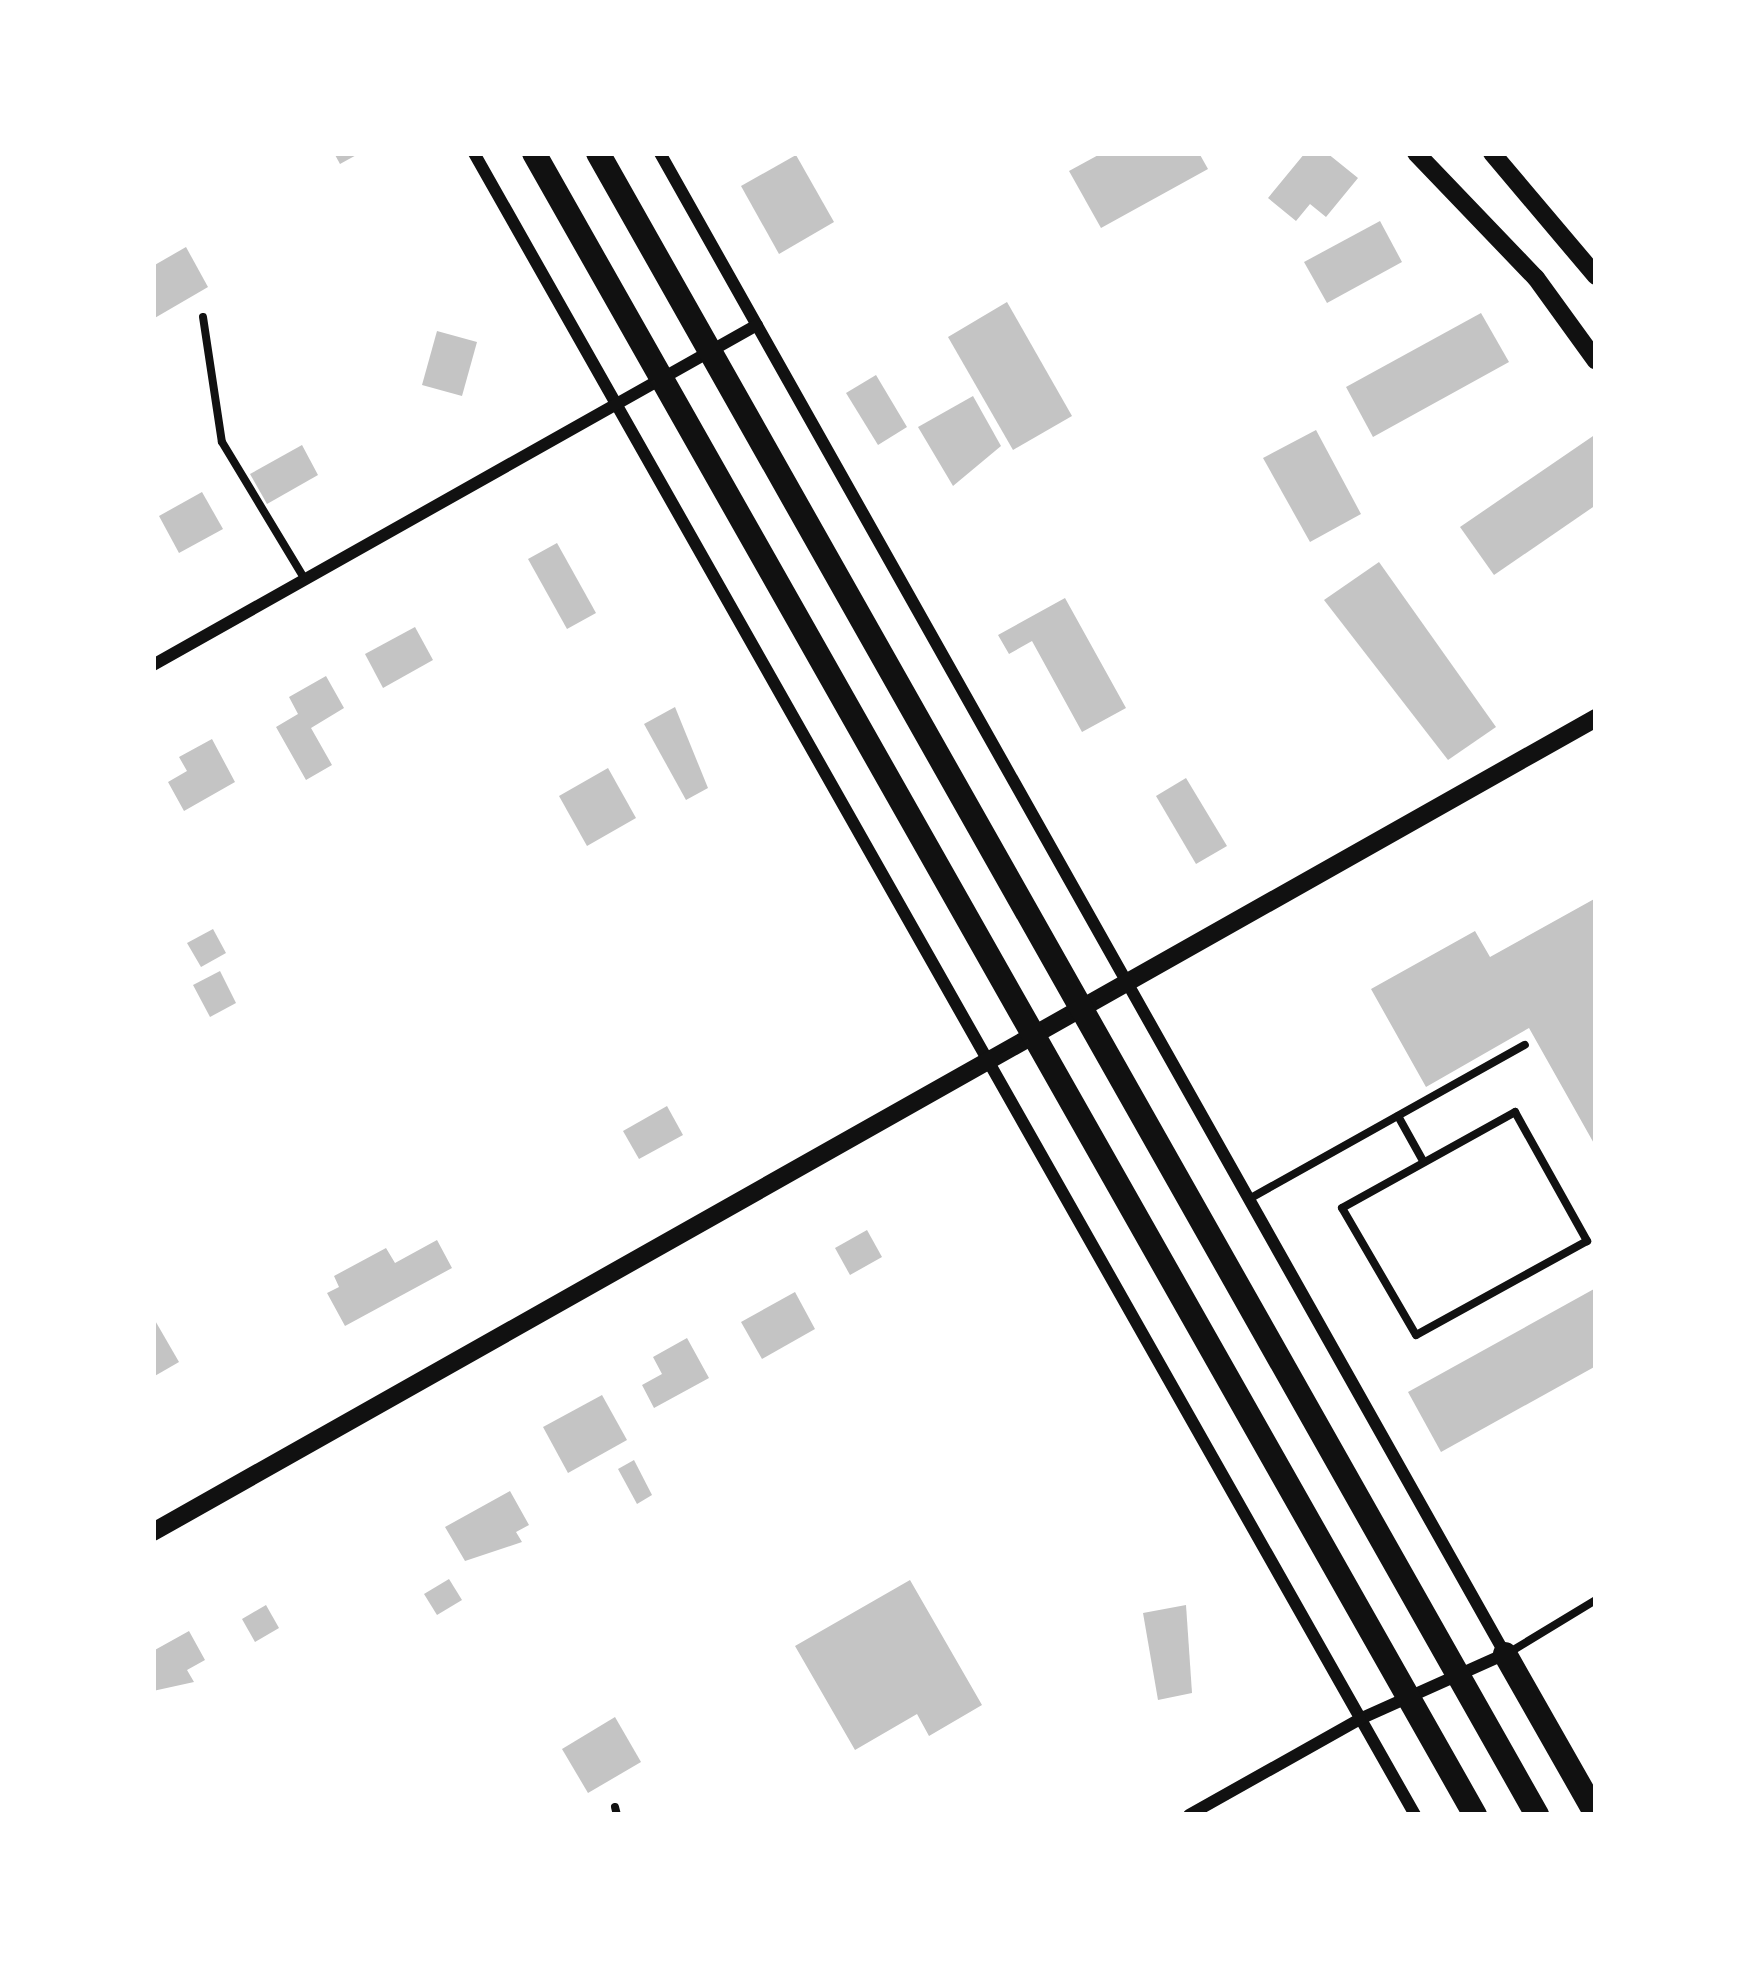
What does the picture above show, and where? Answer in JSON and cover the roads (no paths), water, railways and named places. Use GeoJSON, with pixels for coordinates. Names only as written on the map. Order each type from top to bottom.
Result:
{"type":"FeatureCollection","features":[{"type":"Feature","properties":{"kind":"highway"},"geometry":{"type":"LineString","coordinates":[[534,153],[1474,1815]]}},
{"type":"Feature","properties":{"kind":"highway"},"geometry":{"type":"LineString","coordinates":[[598,153],[1538,1815]]}},
{"type":"Feature","properties":{"kind":"highway"},"geometry":{"type":"LineString","coordinates":[[1505,1654],[1596,1814]]}},
{"type":"Feature","properties":{"kind":"street"},"geometry":{"type":"LineString","coordinates":[[474,153],[1414,1815]]}},
{"type":"Feature","properties":{"kind":"street"},"geometry":{"type":"LineString","coordinates":[[660,153],[1505,1654],[1360,1718],[1189,1815]]}},
{"type":"Feature","properties":{"kind":"street"},"geometry":{"type":"LineString","coordinates":[[1416,153],[1536,278],[1596,361]]}},
{"type":"Feature","properties":{"kind":"street"},"geometry":{"type":"LineString","coordinates":[[1492,153],[1596,275]]}},
{"type":"Feature","properties":{"kind":"street"},"geometry":{"type":"LineString","coordinates":[[153,665],[757,325]]}},
{"type":"Feature","properties":{"kind":"street"},"geometry":{"type":"LineString","coordinates":[[153,1532],[1596,718]]}},
{"type":"Feature","properties":{"kind":"lane"},"geometry":{"type":"LineString","coordinates":[[203,317],[221,442],[305,580]]}},
{"type":"Feature","properties":{"kind":"lane"},"geometry":{"type":"LineString","coordinates":[[1249,1199],[1525,1045]]}},
{"type":"Feature","properties":{"kind":"lane"},"geometry":{"type":"LineString","coordinates":[[1515,1112],[1587,1241],[1416,1335],[1342,1208],[1424,1161],[1515,1112]]}},
{"type":"Feature","properties":{"kind":"lane"},"geometry":{"type":"LineString","coordinates":[[1397,1116],[1424,1161]]}},
{"type":"Feature","properties":{"kind":"lane"},"geometry":{"type":"LineString","coordinates":[[1505,1654],[1596,1600]]}},
{"type":"Feature","properties":{"kind":"lane"},"geometry":{"type":"LineString","coordinates":[[1586,1606],[1596,1618]]}}]}
